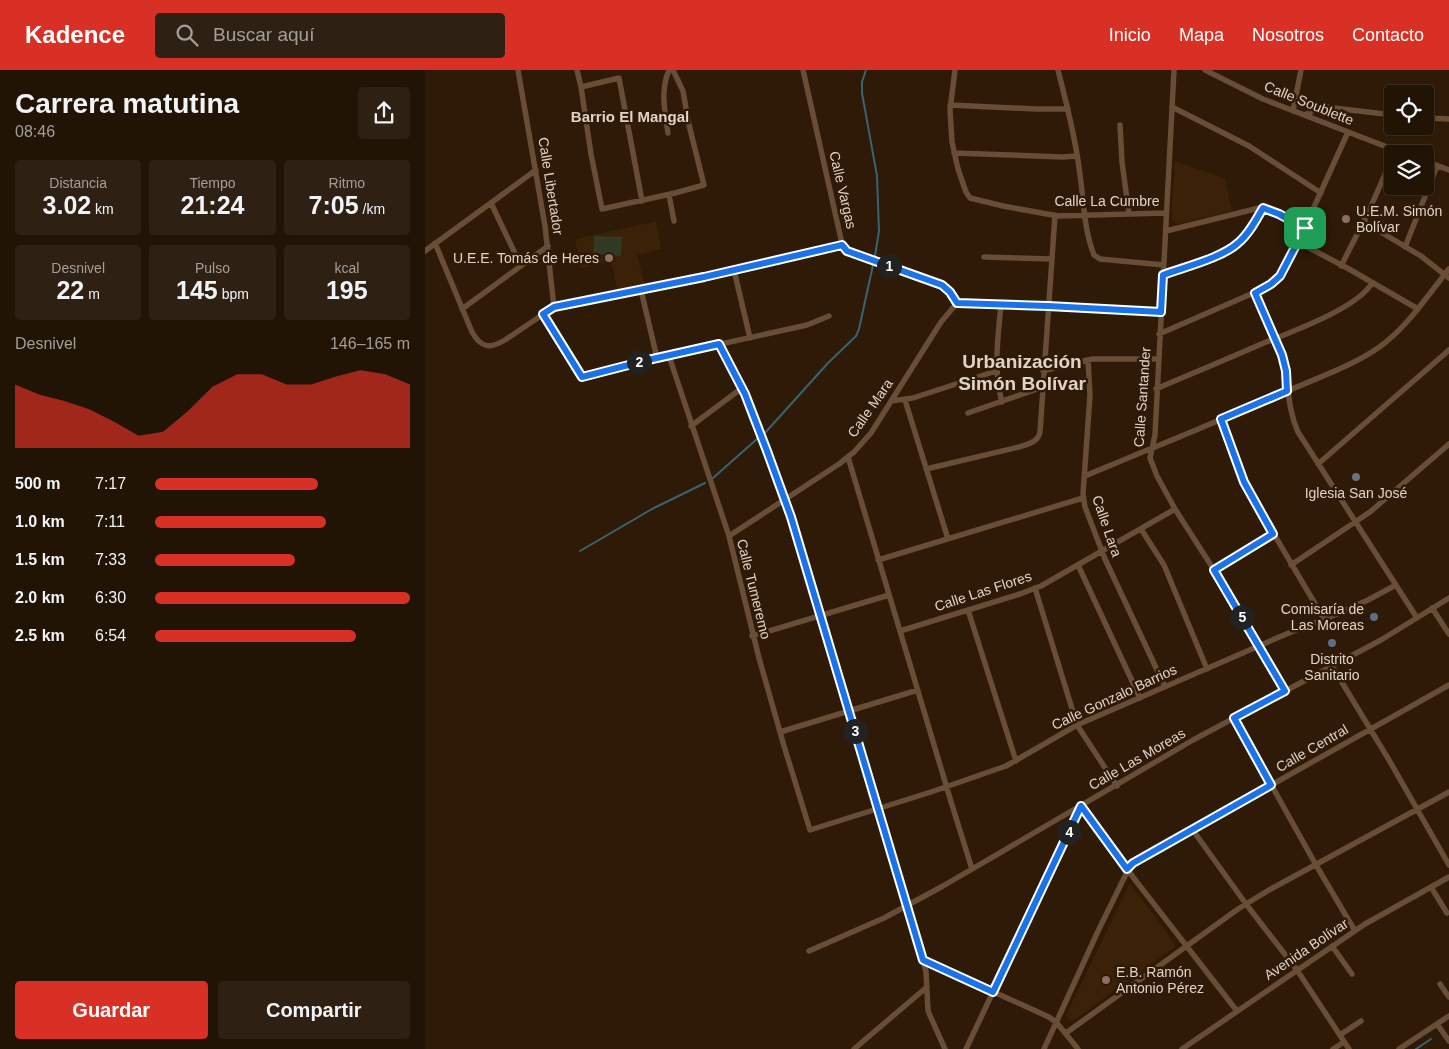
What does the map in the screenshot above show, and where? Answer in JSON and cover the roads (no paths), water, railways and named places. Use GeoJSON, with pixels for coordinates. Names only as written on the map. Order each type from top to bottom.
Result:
{"type":"FeatureCollection","features":[{"type":"Feature","properties":{"kind":"street","name":"Calle Libertador"},"geometry":{"type":"LineString","coordinates":[[518,70],[548,246],[554,307]]}},
{"type":"Feature","properties":{"kind":"street"},"geometry":{"type":"LineString","coordinates":[[577,70],[602,209],[669,195],[704,185],[689,126],[683,91],[673,70]]}},
{"type":"Feature","properties":{"kind":"street"},"geometry":{"type":"LineString","coordinates":[[668,133],[664,94],[669,70]]}},
{"type":"Feature","properties":{"kind":"street","name":"Calle Vargas"},"geometry":{"type":"LineString","coordinates":[[803,70],[842,245],[847,251],[942,285],[950,292],[957,303]]}},
{"type":"Feature","properties":{"kind":"street","name":"Calle La Cumbre"},"geometry":{"type":"LineString","coordinates":[[955,70],[950,104],[951,129],[954,153],[970,198],[1055,215],[1166,213]]}},
{"type":"Feature","properties":{"kind":"street"},"geometry":{"type":"LineString","coordinates":[[1058,70],[1068,109],[1077,156],[1084,215],[1093,251],[1098,258],[1164,265]]}},
{"type":"Feature","properties":{"kind":"street","name":"Calle Santander"},"geometry":{"type":"LineString","coordinates":[[1174,70],[1155,435],[1150,455],[1151,461],[1159,481],[1175,509],[1214,570],[1285,691]]}},
{"type":"Feature","properties":{"kind":"street","name":"Calle Soublette"},"geometry":{"type":"LineString","coordinates":[[1205,70],[1263,99],[1348,132],[1384,148]]}},
{"type":"Feature","properties":{"kind":"street"},"geometry":{"type":"LineString","coordinates":[[1293,111],[1301,70]]}},
{"type":"Feature","properties":{"kind":"street"},"geometry":{"type":"LineString","coordinates":[[581,87],[619,78],[642,201]]}},
{"type":"Feature","properties":{"kind":"street"},"geometry":{"type":"LineString","coordinates":[[950,104],[1036,110],[1068,109]]}},
{"type":"Feature","properties":{"kind":"street"},"geometry":{"type":"LineString","coordinates":[[1172,107],[1249,146],[1321,192]]}},
{"type":"Feature","properties":{"kind":"street"},"geometry":{"type":"LineString","coordinates":[[1305,115],[1326,107],[1384,114]]}},
{"type":"Feature","properties":{"kind":"street"},"geometry":{"type":"LineString","coordinates":[[1434,118],[1449,119]]}},
{"type":"Feature","properties":{"kind":"street"},"geometry":{"type":"LineString","coordinates":[[1120,125],[1122,162],[1129,214]]}},
{"type":"Feature","properties":{"kind":"street"},"geometry":{"type":"LineString","coordinates":[[1159,334],[1255,293],[1271,284],[1280,276],[1305,228],[1348,132]]}},
{"type":"Feature","properties":{"kind":"street"},"geometry":{"type":"LineString","coordinates":[[954,153],[1077,156]]}},
{"type":"Feature","properties":{"kind":"street"},"geometry":{"type":"LineString","coordinates":[[1434,165],[1449,170]]}},
{"type":"Feature","properties":{"kind":"street"},"geometry":{"type":"LineString","coordinates":[[1405,247],[1437,166]]}},
{"type":"Feature","properties":{"kind":"street"},"geometry":{"type":"LineString","coordinates":[[425,251],[536,170]]}},
{"type":"Feature","properties":{"kind":"street"},"geometry":{"type":"LineString","coordinates":[[1341,266],[1364,222],[1384,176]]}},
{"type":"Feature","properties":{"kind":"street"},"geometry":{"type":"LineString","coordinates":[[669,195],[674,221]]}},
{"type":"Feature","properties":{"kind":"street"},"geometry":{"type":"LineString","coordinates":[[491,203],[521,266]]}},
{"type":"Feature","properties":{"kind":"street"},"geometry":{"type":"LineString","coordinates":[[1165,231],[1263,208],[1305,228]]}},
{"type":"Feature","properties":{"kind":"street"},"geometry":{"type":"LineString","coordinates":[[1163,275],[1219,254],[1237,245],[1246,235],[1263,208]]}},
{"type":"Feature","properties":{"kind":"street"},"geometry":{"type":"LineString","coordinates":[[926,469],[1019,447],[1034,442],[1039,435],[1055,215]]}},
{"type":"Feature","properties":{"kind":"street"},"geometry":{"type":"LineString","coordinates":[[1085,476],[1338,369],[1378,348],[1395,334],[1448,274],[1364,222]]}},
{"type":"Feature","properties":{"kind":"street"},"geometry":{"type":"LineString","coordinates":[[1298,242],[1417,309]]}},
{"type":"Feature","properties":{"kind":"street"},"geometry":{"type":"LineString","coordinates":[[435,243],[474,336],[483,344],[489,346],[497,345],[554,307],[734,270],[842,245]]}},
{"type":"Feature","properties":{"kind":"street"},"geometry":{"type":"LineString","coordinates":[[462,310],[548,246]]}},
{"type":"Feature","properties":{"kind":"street"},"geometry":{"type":"LineString","coordinates":[[984,257],[1052,259]]}},
{"type":"Feature","properties":{"kind":"street"},"geometry":{"type":"LineString","coordinates":[[734,270],[750,338]]}},
{"type":"Feature","properties":{"kind":"street"},"geometry":{"type":"LineString","coordinates":[[1156,389],[1342,308],[1365,292],[1372,283]]}},
{"type":"Feature","properties":{"kind":"street"},"geometry":{"type":"LineString","coordinates":[[641,290],[657,358]]}},
{"type":"Feature","properties":{"kind":"street"},"geometry":{"type":"LineString","coordinates":[[1255,293],[1282,355],[1294,422],[1302,440],[1417,618]]}},
{"type":"Feature","properties":{"kind":"street"},"geometry":{"type":"LineString","coordinates":[[957,303],[1161,312]]}},
{"type":"Feature","properties":{"kind":"street","name":"Calle Mara"},"geometry":{"type":"LineString","coordinates":[[729,536],[848,457],[871,432],[941,322],[957,303]]}},
{"type":"Feature","properties":{"kind":"street"},"geometry":{"type":"LineString","coordinates":[[1001,304],[996,371],[1001,402]]}},
{"type":"Feature","properties":{"kind":"street"},"geometry":{"type":"LineString","coordinates":[[543,314],[582,377],[657,358],[807,325],[829,316]]}},
{"type":"Feature","properties":{"kind":"street"},"geometry":{"type":"LineString","coordinates":[[719,344],[742,388],[785,500],[923,960],[928,1011],[945,1049]]}},
{"type":"Feature","properties":{"kind":"street"},"geometry":{"type":"LineString","coordinates":[[1318,464],[1449,350]]}},
{"type":"Feature","properties":{"kind":"street","name":"Calle Tumeremo"},"geometry":{"type":"LineString","coordinates":[[669,356],[729,536],[753,636],[810,830]]}},
{"type":"Feature","properties":{"kind":"street"},"geometry":{"type":"LineString","coordinates":[[1043,372],[1088,360],[1158,360]]}},
{"type":"Feature","properties":{"kind":"street","name":"Calle Lara"},"geometry":{"type":"LineString","coordinates":[[1088,360],[1090,395],[1083,498],[1085,507],[1105,559],[1165,687]]}},
{"type":"Feature","properties":{"kind":"street"},"geometry":{"type":"LineString","coordinates":[[891,401],[905,400],[996,371]]}},
{"type":"Feature","properties":{"kind":"street"},"geometry":{"type":"LineString","coordinates":[[968,414],[1043,387]]}},
{"type":"Feature","properties":{"kind":"street"},"geometry":{"type":"LineString","coordinates":[[691,426],[742,388]]}},
{"type":"Feature","properties":{"kind":"street"},"geometry":{"type":"LineString","coordinates":[[905,400],[948,539]]}},
{"type":"Feature","properties":{"kind":"street"},"geometry":{"type":"LineString","coordinates":[[1221,419],[1244,482],[1324,619]]}},
{"type":"Feature","properties":{"kind":"street"},"geometry":{"type":"LineString","coordinates":[[1291,565],[1387,498],[1449,444]]}},
{"type":"Feature","properties":{"kind":"street"},"geometry":{"type":"LineString","coordinates":[[848,457],[972,869]]}},
{"type":"Feature","properties":{"kind":"street"},"geometry":{"type":"LineString","coordinates":[[878,560],[1083,498]]}},
{"type":"Feature","properties":{"kind":"street","name":"Calle Las Flores"},"geometry":{"type":"LineString","coordinates":[[900,630],[1035,588],[1175,509]]}},
{"type":"Feature","properties":{"kind":"street"},"geometry":{"type":"LineString","coordinates":[[1141,529],[1164,565],[1207,669]]}},
{"type":"Feature","properties":{"kind":"street"},"geometry":{"type":"LineString","coordinates":[[1214,570],[1273,534]]}},
{"type":"Feature","properties":{"kind":"street"},"geometry":{"type":"LineString","coordinates":[[1078,565],[1140,698]]}},
{"type":"Feature","properties":{"kind":"street","name":"Calle Gonzalo Barrios"},"geometry":{"type":"LineString","coordinates":[[810,830],[996,770],[1077,725],[1368,600],[1396,585]]}},
{"type":"Feature","properties":{"kind":"street"},"geometry":{"type":"LineString","coordinates":[[1035,588],[1077,725],[1117,786]]}},
{"type":"Feature","properties":{"kind":"street"},"geometry":{"type":"LineString","coordinates":[[753,636],[889,595]]}},
{"type":"Feature","properties":{"kind":"street","name":"Calle Las Moreas"},"geometry":{"type":"LineString","coordinates":[[809,951],[870,925],[907,906],[1171,753],[1381,640],[1449,598]]}},
{"type":"Feature","properties":{"kind":"street"},"geometry":{"type":"LineString","coordinates":[[1432,608],[1449,634]]}},
{"type":"Feature","properties":{"kind":"street"},"geometry":{"type":"LineString","coordinates":[[968,610],[1016,760]]}},
{"type":"Feature","properties":{"kind":"street"},"geometry":{"type":"LineString","coordinates":[[1332,666],[1449,865]]}},
{"type":"Feature","properties":{"kind":"street","name":"Calle Central"},"geometry":{"type":"LineString","coordinates":[[1127,869],[1133,863],[1192,829],[1449,686]]}},
{"type":"Feature","properties":{"kind":"street"},"geometry":{"type":"LineString","coordinates":[[780,732],[918,690]]}},
{"type":"Feature","properties":{"kind":"street"},"geometry":{"type":"LineString","coordinates":[[1234,718],[1355,931]]}},
{"type":"Feature","properties":{"kind":"street"},"geometry":{"type":"LineString","coordinates":[[1066,1033],[1246,904],[1449,792]]}},
{"type":"Feature","properties":{"kind":"street"},"geometry":{"type":"LineString","coordinates":[[966,1049],[1081,806],[1127,869],[1237,1011]]}},
{"type":"Feature","properties":{"kind":"street"},"geometry":{"type":"LineString","coordinates":[[1192,829],[1297,970],[1349,1049]]}},
{"type":"Feature","properties":{"kind":"street"},"geometry":{"type":"LineString","coordinates":[[1044,1049],[1127,869]]}},
{"type":"Feature","properties":{"kind":"street","name":"Avenida Bolívar"},"geometry":{"type":"LineString","coordinates":[[1181,1049],[1355,931],[1449,877]]}},
{"type":"Feature","properties":{"kind":"street"},"geometry":{"type":"LineString","coordinates":[[1431,887],[1447,913]]}},
{"type":"Feature","properties":{"kind":"street"},"geometry":{"type":"LineString","coordinates":[[1332,946],[1351,974]]}},
{"type":"Feature","properties":{"kind":"street"},"geometry":{"type":"LineString","coordinates":[[923,960],[1049,1017],[1066,1033],[1078,1049]]}},
{"type":"Feature","properties":{"kind":"street"},"geometry":{"type":"LineString","coordinates":[[1440,984],[1449,997]]}},
{"type":"Feature","properties":{"kind":"street"},"geometry":{"type":"LineString","coordinates":[[854,1049],[927,986]]}},
{"type":"Feature","properties":{"kind":"street"},"geometry":{"type":"LineString","coordinates":[[1399,1049],[1449,1016]]}},
{"type":"Feature","properties":{"kind":"street"},"geometry":{"type":"LineString","coordinates":[[1340,1035],[1361,1021]]}},
{"type":"Feature","properties":{"kind":"street"},"geometry":{"type":"LineString","coordinates":[[1437,1024],[1449,1042]]}},
{"type":"Feature","properties":{"kind":"street"},"geometry":{"type":"LineString","coordinates":[[1333,1049],[1344,1042]]}},
{"type":"Feature","properties":{"kind":"waterway"},"geometry":{"type":"LineString","coordinates":[[866,70],[862,82],[862,93],[877,176],[879,231],[875,256]]}},
{"type":"Feature","properties":{"kind":"waterway"},"geometry":{"type":"LineString","coordinates":[[764,434],[828,363],[856,336],[873,265]]}},
{"type":"Feature","properties":{"kind":"waterway"},"geometry":{"type":"LineString","coordinates":[[713,478],[757,439]]}},
{"type":"Feature","properties":{"kind":"waterway"},"geometry":{"type":"LineString","coordinates":[[580,551],[652,509],[705,483]]}},
{"type":"Feature","properties":{"kind":"waterway"},"geometry":{"type":"LineString","coordinates":[[1416,1049],[1431,1039]]}},
{"type":"Feature","properties":{"kind":"place","name":"U.E.M. Simón Bolívar"},"geometry":{"type":"Point","coordinates":[1346,219]}},
{"type":"Feature","properties":{"kind":"place","name":"U.E.E. Tomás de Heres"},"geometry":{"type":"Point","coordinates":[609,258]}},
{"type":"Feature","properties":{"kind":"place","name":"Iglesia San José"},"geometry":{"type":"Point","coordinates":[1356,477]}},
{"type":"Feature","properties":{"kind":"place","name":"Comisaría de Las Moreas"},"geometry":{"type":"Point","coordinates":[1374,617]}},
{"type":"Feature","properties":{"kind":"place","name":"Distrito Sanitario"},"geometry":{"type":"Point","coordinates":[1332,643]}},
{"type":"Feature","properties":{"kind":"place","name":"E.B. Ramón Antonio Pérez"},"geometry":{"type":"Point","coordinates":[1106,980]}},
{"type":"Feature","properties":{"kind":"district","name":"Barrio El Mangal"},"geometry":{"type":"Point","coordinates":[630,116]}},
{"type":"Feature","properties":{"kind":"district","name":"Urbanización Simón Bolívar"},"geometry":{"type":"Point","coordinates":[1022,372]}}]}
